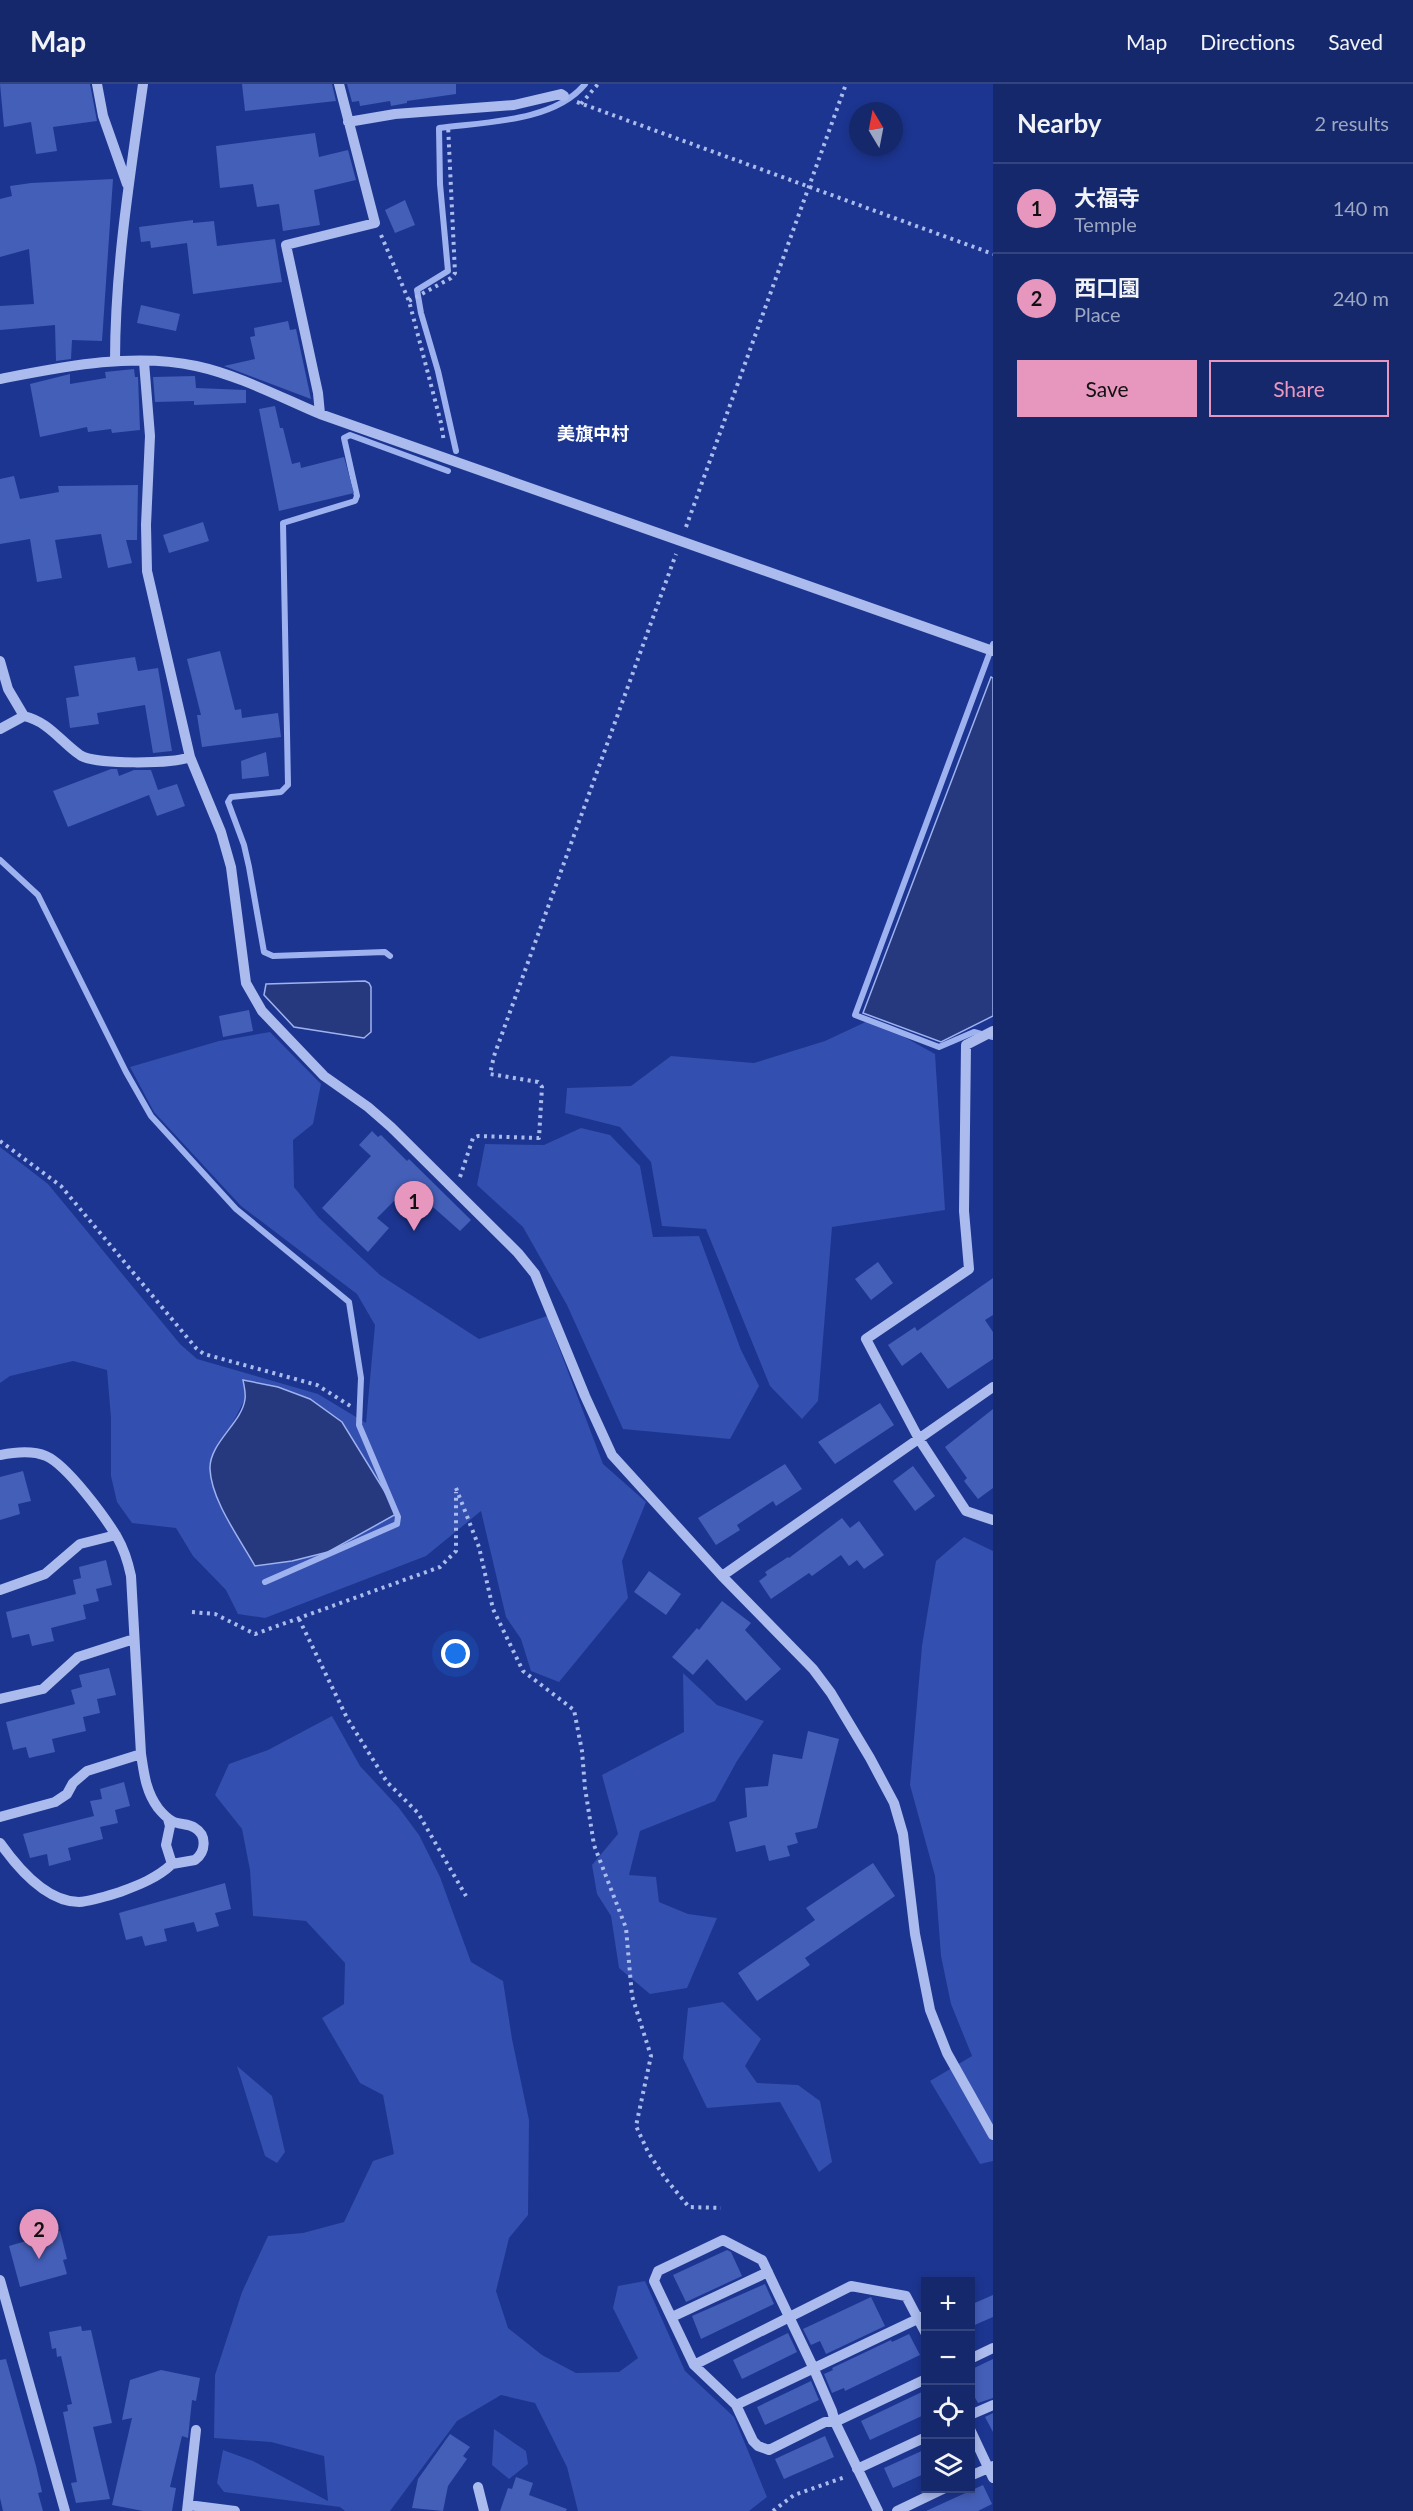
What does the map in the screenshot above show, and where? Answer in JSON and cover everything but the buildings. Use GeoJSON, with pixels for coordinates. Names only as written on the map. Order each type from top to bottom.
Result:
{"type":"FeatureCollection","features":[{"type":"Feature","properties":{"kind":"street"},"geometry":{"type":"LineString","coordinates":[[97,84],[103,116],[128,187]]}},
{"type":"Feature","properties":{"kind":"street"},"geometry":{"type":"LineString","coordinates":[[115,361],[115,322],[128,187],[143,84]]}},
{"type":"Feature","properties":{"kind":"street"},"geometry":{"type":"LineString","coordinates":[[320,414],[318,393],[286,245],[375,223],[339,84]]}},
{"type":"Feature","properties":{"kind":"street"},"geometry":{"type":"LineString","coordinates":[[348,122],[395,114],[514,105],[561,94],[569,98]]}},
{"type":"Feature","properties":{"kind":"street"},"geometry":{"type":"LineString","coordinates":[[0,379],[115,361],[195,366],[228,376],[320,414],[993,651]]}},
{"type":"Feature","properties":{"kind":"street"},"geometry":{"type":"LineString","coordinates":[[144,362],[150,436],[146,525],[147,572],[190,757],[225,843],[235,884],[246,983],[254,1000],[324,1076],[368,1107],[391,1127],[518,1253],[535,1274],[612,1455],[722,1576],[813,1669],[831,1693],[894,1803],[907,1854],[915,1934],[930,2010],[947,2054],[993,2135]]}},
{"type":"Feature","properties":{"kind":"street"},"geometry":{"type":"LineString","coordinates":[[0,661],[6,683],[24,716],[44,722],[86,759],[158,763],[180,761],[190,757]]}},
{"type":"Feature","properties":{"kind":"street"},"geometry":{"type":"LineString","coordinates":[[0,729],[24,716]]}},
{"type":"Feature","properties":{"kind":"street"},"geometry":{"type":"LineString","coordinates":[[993,1032],[966,1045],[964,1210],[969,1269],[866,1338],[919,1439],[966,1511],[993,1520]]}},
{"type":"Feature","properties":{"kind":"street"},"geometry":{"type":"LineString","coordinates":[[722,1576],[993,1387]]}},
{"type":"Feature","properties":{"kind":"street"},"geometry":{"type":"LineString","coordinates":[[0,1455],[30,1452],[46,1456],[59,1464],[71,1476],[116,1535],[128,1559],[131,1576],[141,1754],[149,1795],[168,1819],[170,1826],[166,1845],[172,1864]]}},
{"type":"Feature","properties":{"kind":"street"},"geometry":{"type":"LineString","coordinates":[[0,1590],[45,1574],[80,1544],[116,1535]]}},
{"type":"Feature","properties":{"kind":"street"},"geometry":{"type":"LineString","coordinates":[[0,1699],[43,1689],[78,1657],[134,1639]]}},
{"type":"Feature","properties":{"kind":"street"},"geometry":{"type":"LineString","coordinates":[[0,1817],[55,1802],[67,1794],[74,1783],[87,1771],[100,1765],[141,1754]]}},
{"type":"Feature","properties":{"kind":"street"},"geometry":{"type":"LineString","coordinates":[[0,1843],[12,1860],[49,1892],[71,1901],[88,1900],[132,1888],[162,1874],[172,1864],[195,1860],[201,1853],[204,1843],[198,1830],[168,1819]]}},
{"type":"Feature","properties":{"kind":"street"},"geometry":{"type":"LineString","coordinates":[[878,2511],[835,2422],[813,2367],[762,2260],[723,2240],[658,2271],[654,2281],[694,2365],[736,2405],[753,2441],[758,2446],[769,2450],[825,2422],[835,2422],[921,2381]]}},
{"type":"Feature","properties":{"kind":"street"},"geometry":{"type":"LineString","coordinates":[[672,2318],[768,2272]]}},
{"type":"Feature","properties":{"kind":"street"},"geometry":{"type":"LineString","coordinates":[[0,2280],[65,2511]]}},
{"type":"Feature","properties":{"kind":"street"},"geometry":{"type":"LineString","coordinates":[[694,2365],[851,2286],[906,2296],[921,2316]]}},
{"type":"Feature","properties":{"kind":"street"},"geometry":{"type":"LineString","coordinates":[[736,2405],[921,2317]]}},
{"type":"Feature","properties":{"kind":"street"},"geometry":{"type":"LineString","coordinates":[[975,2357],[993,2348]]}},
{"type":"Feature","properties":{"kind":"street"},"geometry":{"type":"LineString","coordinates":[[975,2413],[993,2405]]}},
{"type":"Feature","properties":{"kind":"street"},"geometry":{"type":"LineString","coordinates":[[196,2430],[188,2508],[235,2511]]}},
{"type":"Feature","properties":{"kind":"street"},"geometry":{"type":"LineString","coordinates":[[859,2471],[922,2439]]}},
{"type":"Feature","properties":{"kind":"street"},"geometry":{"type":"LineString","coordinates":[[975,2439],[991,2471],[975,2475]]}},
{"type":"Feature","properties":{"kind":"street"},"geometry":{"type":"LineString","coordinates":[[478,2487],[484,2511]]}},
{"type":"Feature","properties":{"kind":"street"},"geometry":{"type":"LineString","coordinates":[[897,2511],[935,2493]]}},
{"type":"Feature","properties":{"kind":"path"},"geometry":{"type":"LineString","coordinates":[[581,104],[598,84]]}},
{"type":"Feature","properties":{"kind":"path"},"geometry":{"type":"LineString","coordinates":[[455,1192],[473,1138],[478,1136],[539,1138],[542,1087],[538,1082],[490,1074],[498,1045],[846,84]]}},
{"type":"Feature","properties":{"kind":"path"},"geometry":{"type":"LineString","coordinates":[[569,98],[808,188],[993,254]]}},
{"type":"Feature","properties":{"kind":"path"},"geometry":{"type":"LineString","coordinates":[[411,300],[452,278],[456,269],[449,132]]}},
{"type":"Feature","properties":{"kind":"path"},"geometry":{"type":"LineString","coordinates":[[375,223],[411,300],[441,423],[446,457]]}},
{"type":"Feature","properties":{"kind":"path"},"geometry":{"type":"LineString","coordinates":[[0,1141],[61,1186],[195,1348],[204,1354],[317,1385],[352,1407]]}},
{"type":"Feature","properties":{"kind":"path"},"geometry":{"type":"LineString","coordinates":[[192,1612],[215,1614],[255,1634],[441,1567],[456,1551],[456,1488],[478,1547],[494,1609],[523,1671],[574,1710],[582,1751],[594,1845],[626,1928],[632,1996],[651,2056],[636,2126],[654,2161],[689,2206],[721,2208]]}},
{"type":"Feature","properties":{"kind":"path"},"geometry":{"type":"LineString","coordinates":[[299,1619],[347,1718],[387,1782],[418,1813],[466,1896]]}},
{"type":"Feature","properties":{"kind":"path"},"geometry":{"type":"LineString","coordinates":[[773,2511],[794,2495],[859,2471]]}},
{"type":"Feature","properties":{"kind":"shaded area"},"geometry":{"type":"Polygon","coordinates":[[[991,677],[993,678],[993,1016],[941,1042],[863,1013],[991,677]]]}},
{"type":"Feature","properties":{"kind":"shaded area"},"geometry":{"type":"Polygon","coordinates":[[[365,981],[371,987],[371,1032],[364,1038],[294,1027],[264,995],[266,984],[365,981]]]}},
{"type":"Feature","properties":{"kind":"shaded area"},"geometry":{"type":"Polygon","coordinates":[[[872,1019],[935,1054],[945,1210],[832,1227],[818,1401],[802,1419],[770,1386],[706,1229],[662,1226],[651,1162],[620,1127],[565,1113],[567,1088],[631,1086],[671,1056],[754,1063],[825,1041],[872,1019]]]}},
{"type":"Feature","properties":{"kind":"shaded area"},"geometry":{"type":"Polygon","coordinates":[[[270,1032],[321,1084],[313,1124],[293,1140],[294,1187],[319,1218],[380,1275],[479,1339],[547,1316],[603,1464],[646,1502],[622,1561],[628,1598],[559,1682],[531,1671],[521,1639],[506,1617],[481,1511],[426,1556],[265,1618],[238,1614],[226,1590],[193,1556],[176,1528],[132,1523],[117,1502],[111,1476],[111,1418],[107,1370],[73,1361],[10,1376],[0,1383],[0,1147],[48,1184],[180,1344],[197,1359],[318,1394],[366,1423],[375,1325],[357,1294],[241,1206],[154,1112],[130,1067],[219,1041],[270,1032]],[[243,1380],[245,1399],[230,1428],[214,1450],[398,1513],[342,1421],[310,1399],[243,1380]]]}},
{"type":"Feature","properties":{"kind":"shaded area"},"geometry":{"type":"Polygon","coordinates":[[[581,1128],[610,1135],[640,1166],[653,1237],[699,1236],[741,1350],[759,1386],[730,1439],[623,1429],[567,1305],[523,1227],[477,1185],[485,1144],[544,1145],[581,1128]]]}},
{"type":"Feature","properties":{"kind":"shaded area"},"geometry":{"type":"Polygon","coordinates":[[[243,1380],[278,1387],[310,1399],[342,1422],[398,1513],[328,1552],[292,1561],[255,1566],[221,1506],[215,1493],[210,1469],[215,1450],[243,1408],[245,1390],[243,1380]]]}},
{"type":"Feature","properties":{"kind":"shaded area"},"geometry":{"type":"Polygon","coordinates":[[[964,1537],[993,1551],[993,2161],[980,2164],[930,2081],[972,2056],[951,2004],[941,1956],[935,1876],[910,1785],[922,1646],[936,1561],[964,1537]]]}},
{"type":"Feature","properties":{"kind":"shaded area"},"geometry":{"type":"Polygon","coordinates":[[[683,1673],[717,1705],[764,1721],[737,1761],[715,1801],[640,1831],[629,1875],[656,1877],[659,1902],[688,1914],[717,1918],[687,1988],[650,1994],[619,1968],[611,1916],[597,1894],[592,1865],[618,1834],[602,1775],[684,1732],[683,1673]]]}},
{"type":"Feature","properties":{"kind":"shaded area"},"geometry":{"type":"Polygon","coordinates":[[[332,1716],[360,1766],[399,1808],[419,1835],[440,1877],[471,1962],[503,1981],[512,2039],[529,2120],[528,2215],[509,2238],[496,2291],[508,2328],[542,2355],[576,2373],[619,2372],[638,2358],[613,2308],[618,2286],[645,2281],[685,2371],[734,2417],[767,2497],[749,2511],[578,2511],[567,2467],[535,2403],[501,2395],[457,2421],[390,2511],[345,2511],[340,2507],[224,2492],[217,2483],[223,2450],[253,2461],[328,2501],[324,2456],[271,2442],[214,2438],[215,2375],[242,2292],[268,2236],[303,2233],[344,2222],[373,2161],[394,2154],[383,2095],[360,2083],[322,2018],[344,2004],[345,1963],[306,1921],[253,1916],[250,1870],[242,1829],[215,1795],[229,1764],[268,1750],[332,1716]]]}},
{"type":"Feature","properties":{"kind":"shaded area"},"geometry":{"type":"Polygon","coordinates":[[[723,2002],[761,2039],[745,2066],[757,2083],[798,2085],[820,2101],[832,2162],[819,2172],[780,2102],[707,2108],[683,2058],[688,2008],[723,2002]]]}},
{"type":"Feature","properties":{"kind":"shaded area"},"geometry":{"type":"Polygon","coordinates":[[[237,2066],[272,2096],[285,2152],[277,2163],[265,2156],[237,2066]]]}},
{"type":"Feature","properties":{"kind":"shaded area"},"geometry":{"type":"Polygon","coordinates":[[[494,2429],[526,2451],[528,2464],[509,2479],[492,2465],[494,2429]]]}},
{"type":"Feature","properties":{"kind":"waterway"},"geometry":{"type":"LineString","coordinates":[[456,451],[417,290],[448,271],[440,184],[439,128],[517,118],[537,113],[572,97],[585,84]]}},
{"type":"Feature","properties":{"kind":"waterway"},"geometry":{"type":"LineString","coordinates":[[390,956],[385,952],[273,956],[264,952],[244,845],[228,802],[231,797],[281,792],[288,785],[283,523],[355,501],[357,496],[344,438],[350,435],[448,471]]}},
{"type":"Feature","properties":{"kind":"waterway"},"geometry":{"type":"LineString","coordinates":[[993,644],[855,1015],[939,1047],[974,1032],[993,1037]]}},
{"type":"Feature","properties":{"kind":"waterway"},"geometry":{"type":"LineString","coordinates":[[0,860],[38,895],[126,1072],[151,1116],[236,1209],[349,1302],[361,1378],[359,1425],[398,1517],[397,1524],[265,1582]]}},
{"type":"Feature","properties":{"kind":"place","name":"大福寺"},"geometry":{"type":"Point","coordinates":[414,1231]}},
{"type":"Feature","properties":{"kind":"place","name":"西口園"},"geometry":{"type":"Point","coordinates":[39,2259]}},
{"type":"Feature","properties":{"kind":"district","name":"美旗中村"},"geometry":{"type":"Point","coordinates":[593,433]}}]}
